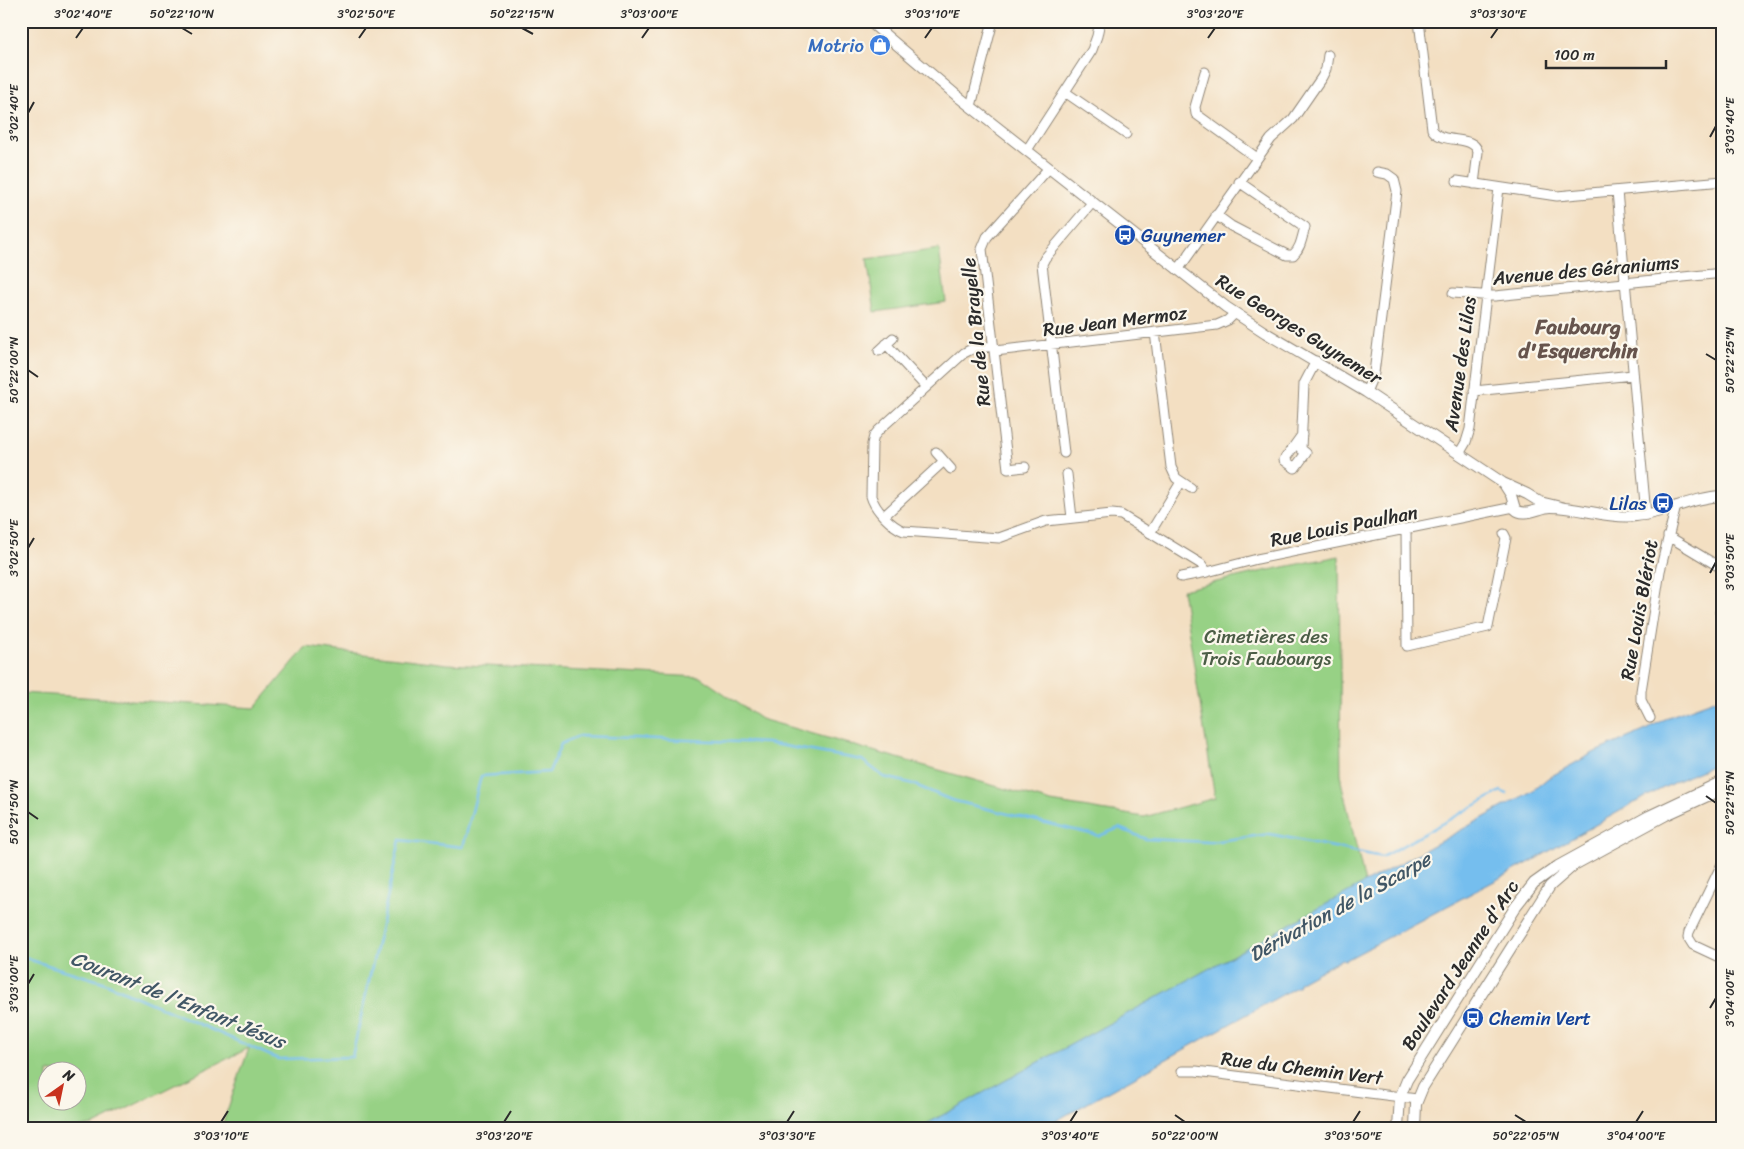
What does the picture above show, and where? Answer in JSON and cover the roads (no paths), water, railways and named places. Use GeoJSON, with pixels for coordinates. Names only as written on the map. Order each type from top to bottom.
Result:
{"type":"FeatureCollection","features":[{"type":"Feature","properties":{"kind":"main road","name":"Rue Georges Guynemer"},"geometry":{"type":"LineString","coordinates":[[869,21],[1092,203],[1234,313],[1366,392],[1503,482],[1540,502],[1611,516],[1630,517],[1702,499],[1723,496]]}},
{"type":"Feature","properties":{"kind":"main road","name":"Rue Georges Guynemer"},"geometry":{"type":"LineString","coordinates":[[1503,482],[1510,492],[1513,504]]}},
{"type":"Feature","properties":{"kind":"main road"},"geometry":{"type":"LineString","coordinates":[[1516,495],[1528,495],[1533,505],[1528,512],[1520,513],[1513,504],[1516,495]]}},
{"type":"Feature","properties":{"kind":"main road","name":"Rue Georges Guynemer"},"geometry":{"type":"LineString","coordinates":[[1528,512],[1550,507],[1565,508]]}},
{"type":"Feature","properties":{"kind":"main road","name":"Boulevard Jeanne d'Arc"},"geometry":{"type":"LineString","coordinates":[[1398,1128],[1400,1097],[1407,1080],[1516,906],[1534,883],[1558,866],[1615,833],[1723,781]]}},
{"type":"Feature","properties":{"kind":"main road","name":"Boulevard Jeanne d'Arc"},"geometry":{"type":"LineString","coordinates":[[1415,1128],[1417,1099],[1423,1087],[1546,891],[1556,879],[1574,865],[1622,838],[1723,789]]}},
{"type":"Feature","properties":{"kind":"street"},"geometry":{"type":"LineString","coordinates":[[971,106],[993,21]]}},
{"type":"Feature","properties":{"kind":"street"},"geometry":{"type":"LineString","coordinates":[[1027,150],[1092,50],[1100,21]]}},
{"type":"Feature","properties":{"kind":"street"},"geometry":{"type":"LineString","coordinates":[[1419,21],[1432,128],[1439,136],[1470,142],[1476,147],[1478,152],[1474,184]]}},
{"type":"Feature","properties":{"kind":"street"},"geometry":{"type":"LineString","coordinates":[[1178,270],[1274,135],[1292,119],[1322,77],[1326,70],[1328,55]]}},
{"type":"Feature","properties":{"kind":"street"},"geometry":{"type":"LineString","coordinates":[[1206,72],[1195,107],[1196,114],[1257,158]]}},
{"type":"Feature","properties":{"kind":"street"},"geometry":{"type":"LineString","coordinates":[[1065,92],[1126,134]]}},
{"type":"Feature","properties":{"kind":"street","name":"Rue de la Brayelle"},"geometry":{"type":"LineString","coordinates":[[1025,467],[1008,469],[982,253],[987,237],[1049,168]]}},
{"type":"Feature","properties":{"kind":"street"},"geometry":{"type":"LineString","coordinates":[[1366,392],[1374,373],[1397,192],[1394,179],[1387,174],[1377,172]]}},
{"type":"Feature","properties":{"kind":"street"},"geometry":{"type":"LineString","coordinates":[[1457,181],[1557,196],[1723,181]]}},
{"type":"Feature","properties":{"kind":"street"},"geometry":{"type":"LineString","coordinates":[[1216,215],[1231,226],[1287,255],[1295,254],[1300,246],[1305,227],[1240,182]]}},
{"type":"Feature","properties":{"kind":"street","name":"Avenue des Lilas"},"geometry":{"type":"LineString","coordinates":[[1459,454],[1469,433],[1500,188]]}},
{"type":"Feature","properties":{"kind":"street"},"geometry":{"type":"LineString","coordinates":[[1617,191],[1646,514]]}},
{"type":"Feature","properties":{"kind":"street"},"geometry":{"type":"LineString","coordinates":[[1064,453],[1042,268],[1043,262],[1092,203]]}},
{"type":"Feature","properties":{"kind":"street","name":"Avenue des Géraniums"},"geometry":{"type":"LineString","coordinates":[[1453,293],[1486,296],[1723,273]]}},
{"type":"Feature","properties":{"kind":"street","name":"Rue Jean Mermoz"},"geometry":{"type":"LineString","coordinates":[[884,516],[874,504],[871,496],[872,440],[878,430],[968,350],[976,348],[1051,345],[1217,325],[1228,320],[1234,313]]}},
{"type":"Feature","properties":{"kind":"street"},"geometry":{"type":"LineString","coordinates":[[1155,332],[1171,468],[1176,478],[1190,488]]}},
{"type":"Feature","properties":{"kind":"street"},"geometry":{"type":"LineString","coordinates":[[886,344],[926,387]]}},
{"type":"Feature","properties":{"kind":"street"},"geometry":{"type":"LineString","coordinates":[[1302,436],[1304,384],[1316,362]]}},
{"type":"Feature","properties":{"kind":"street"},"geometry":{"type":"LineString","coordinates":[[1474,391],[1633,375]]}},
{"type":"Feature","properties":{"kind":"street"},"geometry":{"type":"LineString","coordinates":[[936,452],[952,469]]}},
{"type":"Feature","properties":{"kind":"street"},"geometry":{"type":"LineString","coordinates":[[944,461],[884,516],[895,527],[904,531],[999,538],[1042,522],[1117,514],[1201,564],[1207,572]]}},
{"type":"Feature","properties":{"kind":"street"},"geometry":{"type":"LineString","coordinates":[[1067,474],[1072,518]]}},
{"type":"Feature","properties":{"kind":"street"},"geometry":{"type":"LineString","coordinates":[[1150,533],[1182,482]]}},
{"type":"Feature","properties":{"kind":"street","name":"Rue Louis Paulhan"},"geometry":{"type":"LineString","coordinates":[[1181,577],[1257,559],[1406,530],[1513,504]]}},
{"type":"Feature","properties":{"kind":"street","name":"Rue Louis Blériot"},"geometry":{"type":"LineString","coordinates":[[1650,718],[1642,704],[1641,691],[1660,571],[1676,506]]}},
{"type":"Feature","properties":{"kind":"street"},"geometry":{"type":"LineString","coordinates":[[1406,530],[1407,646],[1488,627],[1506,538],[1504,534]]}},
{"type":"Feature","properties":{"kind":"street"},"geometry":{"type":"LineString","coordinates":[[1668,536],[1723,569]]}},
{"type":"Feature","properties":{"kind":"street"},"geometry":{"type":"LineString","coordinates":[[1723,862],[1688,937],[1693,945],[1723,959]]}},
{"type":"Feature","properties":{"kind":"street","name":"Rue du Chemin Vert"},"geometry":{"type":"LineString","coordinates":[[1182,1071],[1196,1071],[1417,1099]]}},
{"type":"Feature","properties":{"kind":"water","name":"Dérivation de la Scarpe"},"geometry":{"type":"Polygon","coordinates":[[[1723,697],[1723,761],[1677,781],[1634,803],[1532,861],[1346,960],[1342,959],[1300,982],[1298,986],[1043,1128],[919,1128],[1532,791],[1548,778],[1595,752],[1644,731],[1668,717],[1723,697]]]}},
{"type":"Feature","properties":{"kind":"waterway","name":"Courant de l'Enfant Jésus"},"geometry":{"type":"LineString","coordinates":[[21,955],[34,961],[103,982],[278,1059],[352,1057],[400,840],[463,847],[481,776],[549,772],[561,744],[579,736],[767,743],[862,760],[884,777],[910,783],[951,800],[1099,836],[1119,828],[1146,839],[1210,842],[1270,834],[1382,857],[1501,791],[1507,794]]}},
{"type":"Feature","properties":{"kind":"place","name":"Motrio"},"geometry":{"type":"Point","coordinates":[880,45]}},
{"type":"Feature","properties":{"kind":"place","name":"Guynemer"},"geometry":{"type":"Point","coordinates":[1125,235]}},
{"type":"Feature","properties":{"kind":"place","name":"Lilas"},"geometry":{"type":"Point","coordinates":[1663,503]}},
{"type":"Feature","properties":{"kind":"place","name":"Chemin Vert"},"geometry":{"type":"Point","coordinates":[1473,1018]}},
{"type":"Feature","properties":{"kind":"district","name":"Faubourg d'Esquerchin"},"geometry":{"type":"Point","coordinates":[1578,339]}},
{"type":"Feature","properties":{"kind":"park label","name":"Cimetières des Trois Faubourgs"},"geometry":{"type":"Point","coordinates":[1266,647]}}]}
